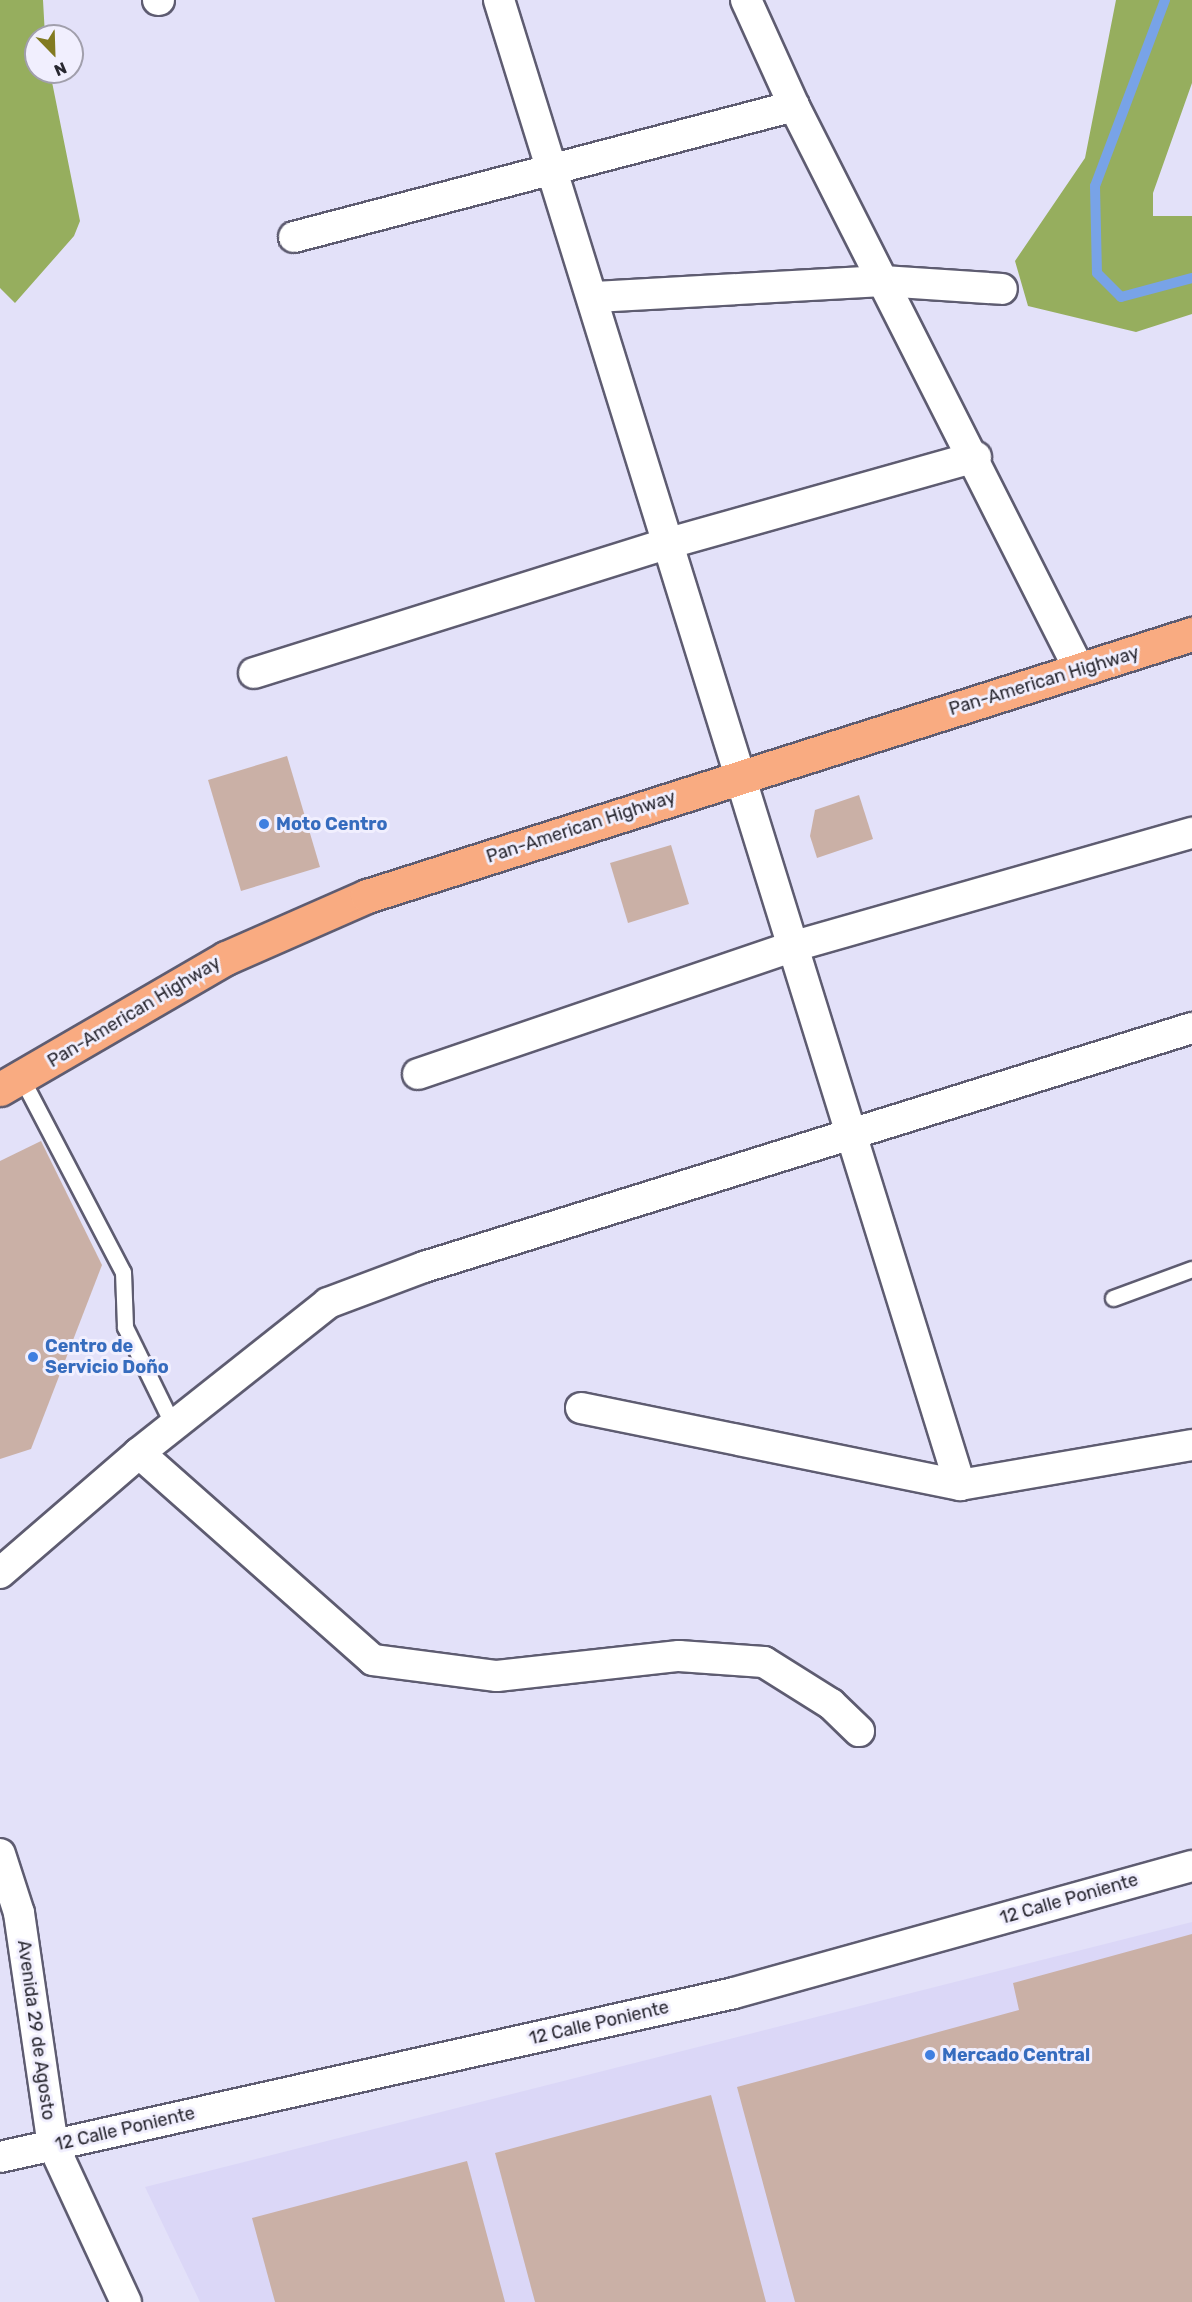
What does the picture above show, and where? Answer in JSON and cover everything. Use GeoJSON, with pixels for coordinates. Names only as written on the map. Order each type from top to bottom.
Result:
{"type":"FeatureCollection","features":[{"type":"Feature","properties":{"kind":"highway","name":"Pan-American Highway"},"geometry":{"type":"LineString","coordinates":[[11,1084],[279,932],[367,896],[1192,634]]}},
{"type":"Feature","properties":{"kind":"street"},"geometry":{"type":"LineString","coordinates":[[500,0],[595,297],[666,544],[960,1485]]}},
{"type":"Feature","properties":{"kind":"street"},"geometry":{"type":"LineString","coordinates":[[746,0],[794,106],[882,281],[976,457],[1079,669]]}},
{"type":"Feature","properties":{"kind":"street"},"geometry":{"type":"LineString","coordinates":[[294,237],[794,106]]}},
{"type":"Feature","properties":{"kind":"street"},"geometry":{"type":"LineString","coordinates":[[595,297],[882,281],[1002,289]]}},
{"type":"Feature","properties":{"kind":"street"},"geometry":{"type":"LineString","coordinates":[[254,673],[666,544],[976,457]]}},
{"type":"Feature","properties":{"kind":"street"},"geometry":{"type":"LineString","coordinates":[[418,1074],[791,947],[1192,833]]}},
{"type":"Feature","properties":{"kind":"street"},"geometry":{"type":"LineString","coordinates":[[0,1574],[139,1453],[311,1314],[350,1293],[849,1132],[1192,1028]]}},
{"type":"Feature","properties":{"kind":"street"},"geometry":{"type":"LineString","coordinates":[[581,1408],[960,1485],[1192,1445]]}},
{"type":"Feature","properties":{"kind":"street"},"geometry":{"type":"LineString","coordinates":[[139,1453],[373,1660],[497,1676],[680,1656],[764,1662],[831,1704],[859,1731]]}},
{"type":"Feature","properties":{"kind":"street","name":"Avenida 29 de Agosto"},"geometry":{"type":"LineString","coordinates":[[0,1854],[19,1913],[53,2145],[126,2302]]}},
{"type":"Feature","properties":{"kind":"street","name":"12 Calle Poniente"},"geometry":{"type":"LineString","coordinates":[[0,2157],[734,1993],[1192,1866]]}},
{"type":"Feature","properties":{"kind":"lane"},"geometry":{"type":"LineString","coordinates":[[11,1084],[123,1272],[125,1327],[174,1425]]}},
{"type":"Feature","properties":{"kind":"lane"},"geometry":{"type":"LineString","coordinates":[[1113,1298],[1192,1269]]}},
{"type":"Feature","properties":{"kind":"shaded area","name":"Mercado Central"},"geometry":{"type":"Polygon","coordinates":[[[1192,1922],[1192,2302],[200,2302],[145,2187],[1192,1922]]]}},
{"type":"Feature","properties":{"kind":"green space"},"geometry":{"type":"Polygon","coordinates":[[[0,0],[43,0],[44,24],[24,24],[24,84],[52,84],[80,221],[74,236],[15,303],[0,288],[0,0]]]}},
{"type":"Feature","properties":{"kind":"green space"},"geometry":{"type":"Polygon","coordinates":[[[1116,0],[1192,0],[1192,83],[1153,193],[1153,216],[1192,216],[1192,314],[1136,332],[1028,306],[1015,261],[1085,158],[1116,0]]]}},
{"type":"Feature","properties":{"kind":"building","name":"Moto Centro"},"geometry":{"type":"Polygon","coordinates":[[[287,756],[320,867],[241,891],[208,780],[287,756]]]}},
{"type":"Feature","properties":{"kind":"building"},"geometry":{"type":"Polygon","coordinates":[[[859,795],[873,839],[817,858],[810,836],[815,810],[859,795]]]}},
{"type":"Feature","properties":{"kind":"building"},"geometry":{"type":"Polygon","coordinates":[[[671,845],[689,904],[628,923],[610,863],[671,845]]]}},
{"type":"Feature","properties":{"kind":"building","name":"Centro de Servicio Doño"},"geometry":{"type":"Polygon","coordinates":[[[41,1141],[102,1265],[31,1449],[0,1459],[0,1161],[41,1141]]]}},
{"type":"Feature","properties":{"kind":"building"},"geometry":{"type":"Polygon","coordinates":[[[1192,1934],[1192,2302],[795,2302],[737,2087],[1019,2010],[1013,1983],[1192,1934]]]}},
{"type":"Feature","properties":{"kind":"building"},"geometry":{"type":"Polygon","coordinates":[[[711,2095],[766,2302],[535,2302],[495,2153],[711,2095]]]}},
{"type":"Feature","properties":{"kind":"building"},"geometry":{"type":"Polygon","coordinates":[[[467,2161],[505,2302],[275,2302],[252,2218],[467,2161]]]}},
{"type":"Feature","properties":{"kind":"waterway"},"geometry":{"type":"LineString","coordinates":[[1165,0],[1095,186],[1097,273],[1121,297],[1192,278]]}},
{"type":"Feature","properties":{"kind":"place","name":"Moto Centro"},"geometry":{"type":"Point","coordinates":[264,824]}},
{"type":"Feature","properties":{"kind":"place","name":"Centro de Servicio Doño"},"geometry":{"type":"Point","coordinates":[33,1357]}},
{"type":"Feature","properties":{"kind":"place","name":"Mercado Central"},"geometry":{"type":"Point","coordinates":[930,2055]}}]}
